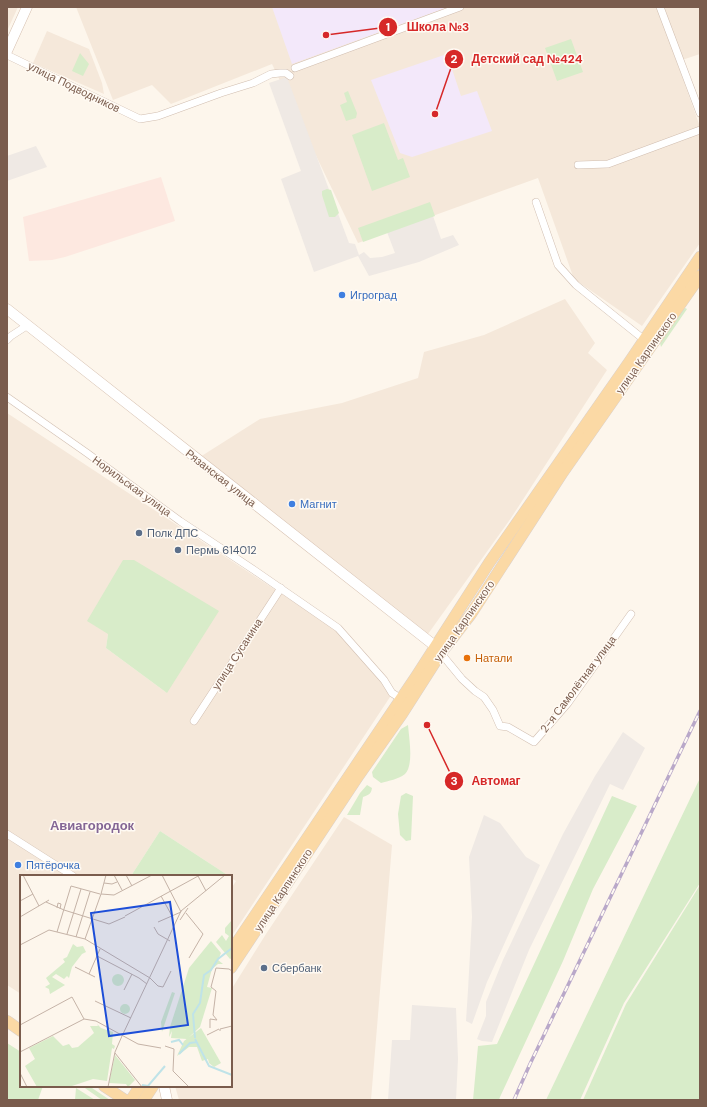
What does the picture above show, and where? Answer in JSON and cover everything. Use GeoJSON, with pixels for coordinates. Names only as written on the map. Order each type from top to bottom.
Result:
{"type":"FeatureCollection","features":[{"type":"Feature","properties":{"kind":"main road","name":"улица Карпинского"},"geometry":{"type":"LineString","coordinates":[[232,966],[400,698],[438,650],[471,614],[648,342],[699,259]]}},
{"type":"Feature","properties":{"kind":"main road","name":"улица Карпинского"},"geometry":{"type":"LineString","coordinates":[[325,819],[359,775],[402,714],[438,650],[444,634],[493,557],[648,342],[700,276]]}},
{"type":"Feature","properties":{"kind":"main road"},"geometry":{"type":"LineString","coordinates":[[493,557],[495,566],[504,563]]}},
{"type":"Feature","properties":{"kind":"main road","name":"улица Карпинского"},"geometry":{"type":"LineString","coordinates":[[232,950],[311,840]]}},
{"type":"Feature","properties":{"kind":"main road"},"geometry":{"type":"LineString","coordinates":[[7,1021],[20,1030]]}},
{"type":"Feature","properties":{"kind":"main road"},"geometry":{"type":"LineString","coordinates":[[106,1087],[125,1100]]}},
{"type":"Feature","properties":{"kind":"main road"},"geometry":{"type":"LineString","coordinates":[[131,1100],[139,1087]]}},
{"type":"Feature","properties":{"kind":"main road"},"geometry":{"type":"LineString","coordinates":[[144,1100],[152,1087]]}},
{"type":"Feature","properties":{"kind":"street"},"geometry":{"type":"LineString","coordinates":[[7,51],[27,7]]}},
{"type":"Feature","properties":{"kind":"street"},"geometry":{"type":"LineString","coordinates":[[295,68],[460,7]]}},
{"type":"Feature","properties":{"kind":"street"},"geometry":{"type":"LineString","coordinates":[[660,7],[700,113]]}},
{"type":"Feature","properties":{"kind":"street","name":"улица Подводников"},"geometry":{"type":"LineString","coordinates":[[7,55],[140,119],[158,116],[253,83],[271,74],[280,72],[286,73],[290,76]]}},
{"type":"Feature","properties":{"kind":"street"},"geometry":{"type":"LineString","coordinates":[[578,165],[608,164],[700,130]]}},
{"type":"Feature","properties":{"kind":"street"},"geometry":{"type":"LineString","coordinates":[[536,202],[558,265],[576,285],[648,342]]}},
{"type":"Feature","properties":{"kind":"street","name":"Рязанская улица"},"geometry":{"type":"LineString","coordinates":[[7,309],[438,650]]}},
{"type":"Feature","properties":{"kind":"street"},"geometry":{"type":"LineString","coordinates":[[7,340],[28,325]]}},
{"type":"Feature","properties":{"kind":"street","name":"Норильская улица"},"geometry":{"type":"LineString","coordinates":[[7,397],[180,521],[338,628],[384,680],[392,693],[400,698]]}},
{"type":"Feature","properties":{"kind":"street","name":"улица Сусанина"},"geometry":{"type":"LineString","coordinates":[[194,721],[281,588]]}},
{"type":"Feature","properties":{"kind":"street","name":"2-я Самолётная улица"},"geometry":{"type":"LineString","coordinates":[[438,650],[462,679],[484,697],[493,710],[500,726],[508,727],[534,742],[568,703],[631,614]]}},
{"type":"Feature","properties":{"kind":"street"},"geometry":{"type":"LineString","coordinates":[[7,834],[71,875]]}},
{"type":"Feature","properties":{"kind":"street"},"geometry":{"type":"LineString","coordinates":[[164,1087],[167,1100]]}},
{"type":"Feature","properties":{"kind":"shaded area"},"geometry":{"type":"Polygon","coordinates":[[[7,7],[18,7],[7,31],[7,7]]]}},
{"type":"Feature","properties":{"kind":"shaded area"},"geometry":{"type":"Polygon","coordinates":[[[76,7],[657,7],[700,124],[700,243],[642,326],[574,279],[538,178],[358,243],[272,64],[171,104],[152,85],[113,100],[76,7]]]}},
{"type":"Feature","properties":{"kind":"shaded area"},"geometry":{"type":"Polygon","coordinates":[[[272,7],[448,7],[292,64],[272,7]]]}},
{"type":"Feature","properties":{"kind":"shaded area"},"geometry":{"type":"Polygon","coordinates":[[[663,7],[700,7],[700,54],[682,60],[663,7]]]}},
{"type":"Feature","properties":{"kind":"shaded area"},"geometry":{"type":"Polygon","coordinates":[[[47,31],[89,49],[102,83],[104,94],[33,63],[47,31]]]}},
{"type":"Feature","properties":{"kind":"shaded area"},"geometry":{"type":"Polygon","coordinates":[[[447,54],[461,96],[477,91],[492,131],[412,157],[400,153],[371,80],[447,54]]]}},
{"type":"Feature","properties":{"kind":"shaded area"},"geometry":{"type":"Polygon","coordinates":[[[287,77],[349,243],[355,244],[359,255],[364,252],[370,258],[382,257],[395,253],[387,232],[433,216],[441,239],[453,235],[459,245],[419,262],[369,276],[358,256],[314,272],[281,179],[301,171],[269,83],[287,77]]]}},
{"type":"Feature","properties":{"kind":"shaded area"},"geometry":{"type":"Polygon","coordinates":[[[36,146],[47,167],[7,181],[7,156],[36,146]]]}},
{"type":"Feature","properties":{"kind":"shaded area"},"geometry":{"type":"Polygon","coordinates":[[[161,177],[175,221],[65,257],[52,260],[29,261],[23,217],[161,177]]]}},
{"type":"Feature","properties":{"kind":"shaded area"},"geometry":{"type":"Polygon","coordinates":[[[565,299],[595,343],[588,353],[607,370],[511,518],[428,634],[200,457],[260,419],[342,403],[418,378],[424,352],[484,335],[565,299]]]}},
{"type":"Feature","properties":{"kind":"shaded area"},"geometry":{"type":"Polygon","coordinates":[[[7,413],[353,641],[394,691],[232,935],[232,887],[236,881],[232,879],[232,875],[227,875],[160,831],[132,875],[20,875],[20,993],[7,985],[7,413]],[[108,634],[106,648],[167,693],[108,634]]]}},
{"type":"Feature","properties":{"kind":"shaded area"},"geometry":{"type":"Polygon","coordinates":[[[623,732],[645,748],[623,790],[610,784],[529,950],[492,1042],[477,1039],[486,1016],[486,1002],[503,960],[528,907],[563,834],[595,776],[623,732]]]}},
{"type":"Feature","properties":{"kind":"shaded area"},"geometry":{"type":"Polygon","coordinates":[[[484,815],[500,823],[526,857],[540,865],[487,982],[472,1024],[466,1021],[472,917],[469,857],[484,815]]]}},
{"type":"Feature","properties":{"kind":"shaded area"},"geometry":{"type":"Polygon","coordinates":[[[344,817],[392,845],[371,1100],[179,1100],[175,1087],[232,1087],[232,988],[266,934],[344,817]]]}},
{"type":"Feature","properties":{"kind":"shaded area"},"geometry":{"type":"Polygon","coordinates":[[[412,1005],[456,1008],[458,1059],[456,1100],[388,1100],[392,1040],[410,1040],[412,1005]]]}},
{"type":"Feature","properties":{"kind":"green space"},"geometry":{"type":"Polygon","coordinates":[[[571,39],[583,72],[557,81],[545,48],[571,39]]]}},
{"type":"Feature","properties":{"kind":"green space"},"geometry":{"type":"Polygon","coordinates":[[[80,53],[89,64],[83,76],[72,71],[80,53]]]}},
{"type":"Feature","properties":{"kind":"green space"},"geometry":{"type":"Polygon","coordinates":[[[348,91],[357,113],[356,118],[346,121],[340,105],[347,102],[344,93],[348,91]]]}},
{"type":"Feature","properties":{"kind":"green space"},"geometry":{"type":"Polygon","coordinates":[[[384,123],[398,160],[403,158],[410,177],[372,191],[352,135],[384,123]]]}},
{"type":"Feature","properties":{"kind":"green space"},"geometry":{"type":"Polygon","coordinates":[[[327,189],[331,190],[339,213],[335,217],[329,217],[322,195],[322,191],[327,189]]]}},
{"type":"Feature","properties":{"kind":"green space"},"geometry":{"type":"Polygon","coordinates":[[[430,202],[435,216],[363,242],[358,228],[430,202]]]}},
{"type":"Feature","properties":{"kind":"green space"},"geometry":{"type":"Polygon","coordinates":[[[685,308],[687,309],[661,347],[660,343],[685,308]]]}},
{"type":"Feature","properties":{"kind":"green space"},"geometry":{"type":"Polygon","coordinates":[[[123,560],[134,560],[219,611],[167,693],[106,648],[108,634],[87,621],[123,560]]]}},
{"type":"Feature","properties":{"kind":"green space"},"geometry":{"type":"Polygon","coordinates":[[[408,725],[410,758],[408,770],[400,777],[381,783],[373,777],[372,772],[401,729],[408,725]]]}},
{"type":"Feature","properties":{"kind":"green space"},"geometry":{"type":"Polygon","coordinates":[[[700,778],[700,883],[624,1003],[580,1100],[546,1100],[700,778]]]}},
{"type":"Feature","properties":{"kind":"green space"},"geometry":{"type":"Polygon","coordinates":[[[367,785],[372,788],[372,790],[367,796],[363,797],[360,815],[347,815],[360,793],[367,785]]]}},
{"type":"Feature","properties":{"kind":"green space"},"geometry":{"type":"Polygon","coordinates":[[[406,793],[413,796],[411,840],[406,841],[400,835],[398,814],[401,796],[406,793]]]}},
{"type":"Feature","properties":{"kind":"green space"},"geometry":{"type":"Polygon","coordinates":[[[612,796],[637,806],[593,889],[563,961],[499,1100],[473,1100],[478,1046],[497,1044],[612,796]]]}},
{"type":"Feature","properties":{"kind":"green space"},"geometry":{"type":"Polygon","coordinates":[[[160,831],[227,875],[132,875],[160,831]]]}},
{"type":"Feature","properties":{"kind":"green space"},"geometry":{"type":"Polygon","coordinates":[[[700,885],[700,1100],[583,1100],[626,1004],[700,885]]]}},
{"type":"Feature","properties":{"kind":"green space"},"geometry":{"type":"Polygon","coordinates":[[[7,1043],[20,1051],[20,1087],[43,1087],[38,1100],[7,1100],[7,1043]]]}},
{"type":"Feature","properties":{"kind":"green space"},"geometry":{"type":"Polygon","coordinates":[[[83,1087],[90,1087],[110,1100],[102,1100],[83,1087]]]}},
{"type":"Feature","properties":{"kind":"green space"},"geometry":{"type":"Polygon","coordinates":[[[76,1088],[95,1100],[75,1100],[76,1088]]]}},
{"type":"Feature","properties":{"kind":"railway"},"geometry":{"type":"LineString","coordinates":[[514,1100],[700,711]]}},
{"type":"Feature","properties":{"kind":"place","name":"Школа №3"},"geometry":{"type":"Point","coordinates":[326,35]}},
{"type":"Feature","properties":{"kind":"place","name":"Детский сад №424"},"geometry":{"type":"Point","coordinates":[435,114]}},
{"type":"Feature","properties":{"kind":"place","name":"Игроград"},"geometry":{"type":"Point","coordinates":[342,295]}},
{"type":"Feature","properties":{"kind":"place","name":"Магнит"},"geometry":{"type":"Point","coordinates":[292,504]}},
{"type":"Feature","properties":{"kind":"place","name":"Полк ДПС"},"geometry":{"type":"Point","coordinates":[139,533]}},
{"type":"Feature","properties":{"kind":"place","name":"Пермь 614012"},"geometry":{"type":"Point","coordinates":[178,550]}},
{"type":"Feature","properties":{"kind":"place","name":"Натали"},"geometry":{"type":"Point","coordinates":[467,658]}},
{"type":"Feature","properties":{"kind":"place","name":"Автомаг"},"geometry":{"type":"Point","coordinates":[427,725]}},
{"type":"Feature","properties":{"kind":"place","name":"Пятёрочка"},"geometry":{"type":"Point","coordinates":[18,865]}},
{"type":"Feature","properties":{"kind":"place","name":"Сбербанк"},"geometry":{"type":"Point","coordinates":[264,968]}},
{"type":"Feature","properties":{"kind":"district","name":"Авиагородок"},"geometry":{"type":"Point","coordinates":[92,825]}}]}
